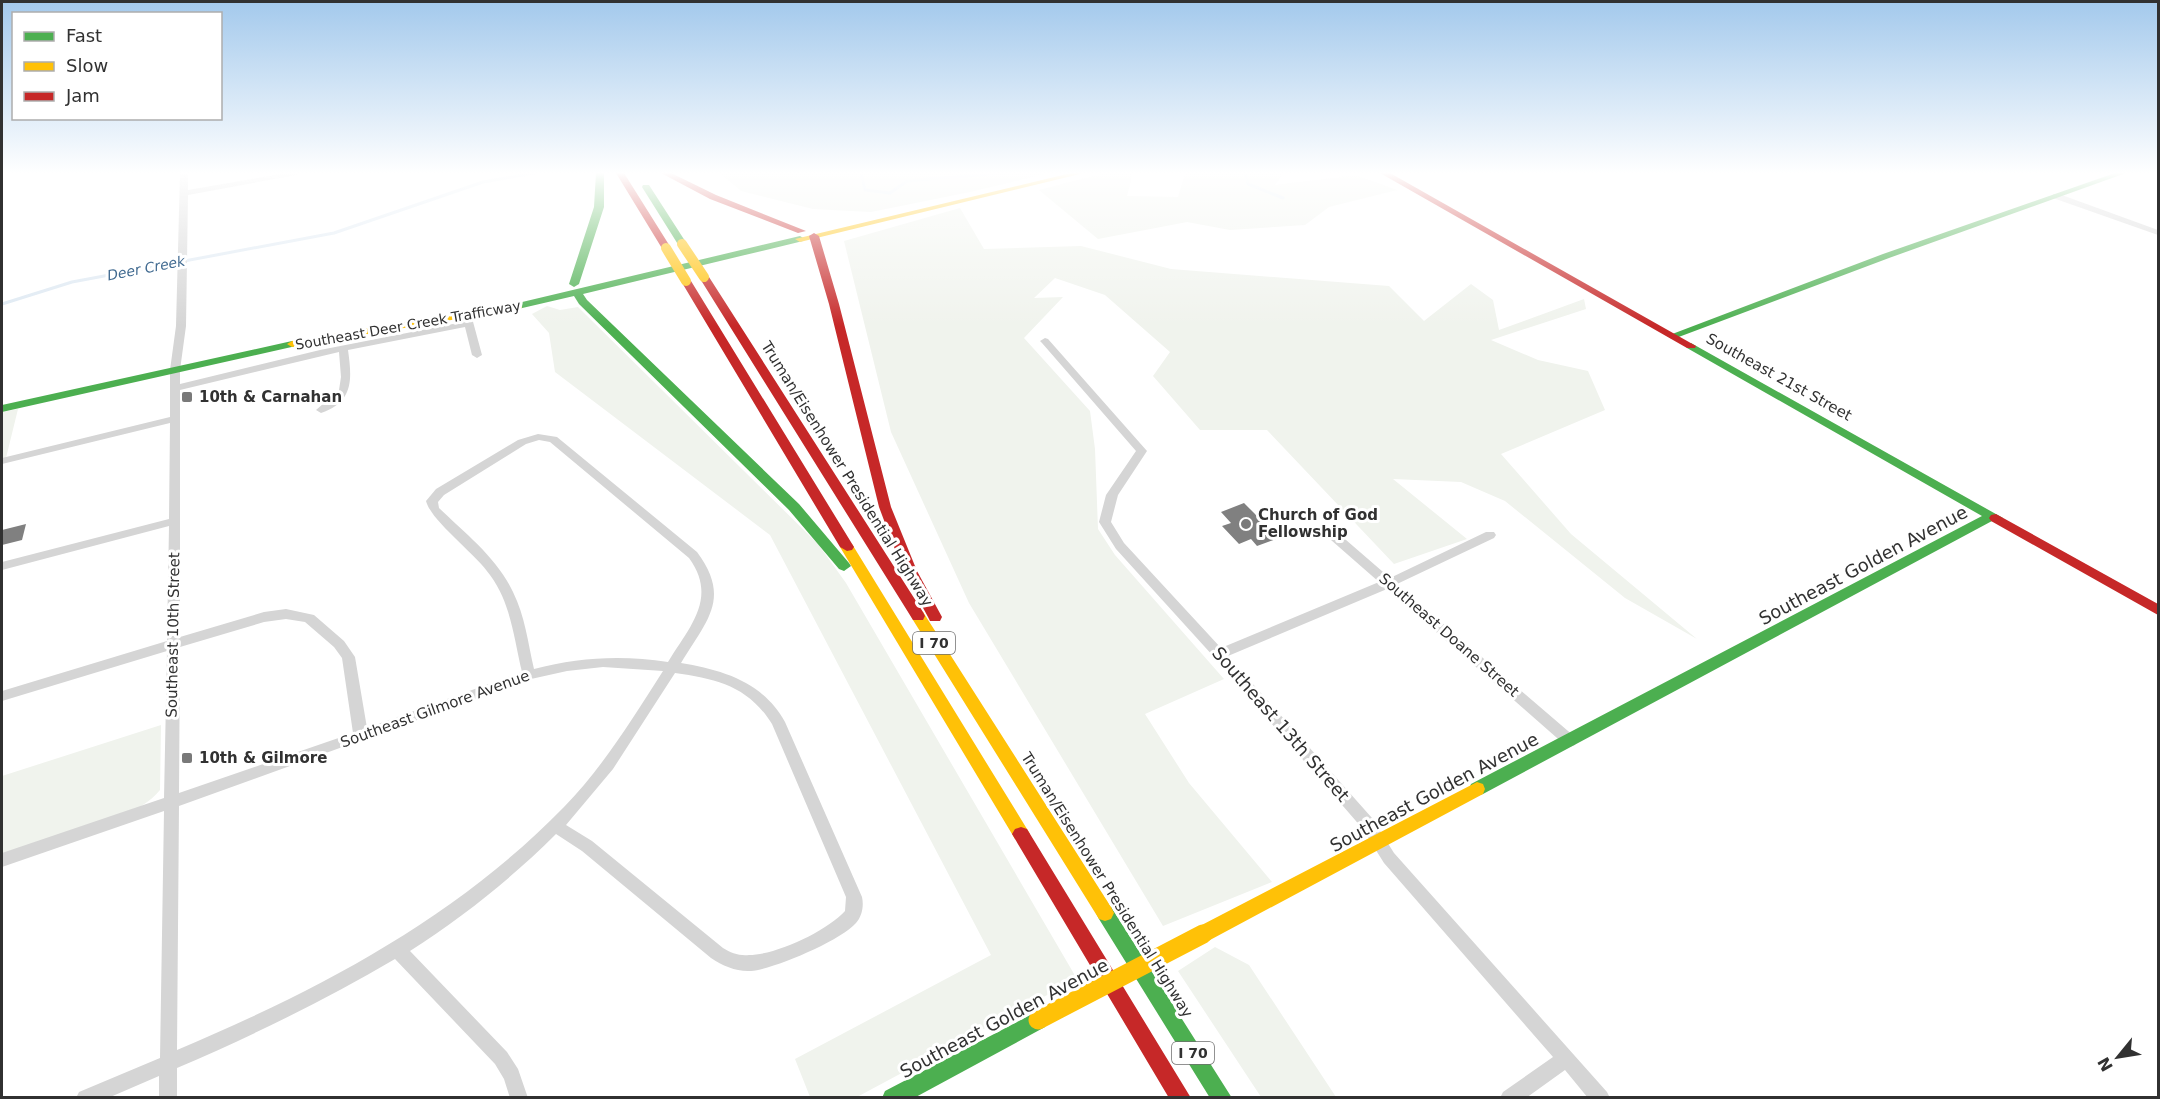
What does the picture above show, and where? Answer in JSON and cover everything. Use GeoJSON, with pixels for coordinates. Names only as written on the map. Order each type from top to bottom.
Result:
{"type":"FeatureCollection","features":[{"type":"Feature","properties":{"kind":"main road"},"geometry":{"type":"LineString","coordinates":[[594,224],[575,288],[583,302],[807,522],[834,552],[867,600],[915,659]]}},
{"type":"Feature","properties":{"kind":"main road","name":"I 70"},"geometry":{"type":"LineString","coordinates":[[651,224],[1181,1098]]}},
{"type":"Feature","properties":{"kind":"main road","name":"Truman/Eisenhower Presidential Highway"},"geometry":{"type":"LineString","coordinates":[[670,224],[1222,1098]]}},
{"type":"Feature","properties":{"kind":"main road"},"geometry":{"type":"LineString","coordinates":[[784,224],[814,236],[834,304],[885,507],[893,529],[921,593],[968,673],[1012,766]]}},
{"type":"Feature","properties":{"kind":"main road","name":"Southeast Deer Creek Trafficway"},"geometry":{"type":"LineString","coordinates":[[2,398],[289,345],[467,321],[575,288],[801,231],[840,224]]}},
{"type":"Feature","properties":{"kind":"main road","name":"Southeast Deer Creek Trafficway"},"geometry":{"type":"LineString","coordinates":[[2,409],[288,336],[575,288],[859,224]]}},
{"type":"Feature","properties":{"kind":"main road","name":"Southeast 21st Street"},"geometry":{"type":"LineString","coordinates":[[1476,224],[2158,610]]}},
{"type":"Feature","properties":{"kind":"main road"},"geometry":{"type":"LineString","coordinates":[[1672,336],[1978,224]]}},
{"type":"Feature","properties":{"kind":"main road","name":"Southeast Golden Avenue"},"geometry":{"type":"LineString","coordinates":[[892,1098],[1992,516]]}},
{"type":"Feature","properties":{"kind":"street","name":"Southeast 10th Street"},"geometry":{"type":"LineString","coordinates":[[168,1098],[174,644],[174,418],[176,365],[181,326],[183,224]]}},
{"type":"Feature","properties":{"kind":"street"},"geometry":{"type":"LineString","coordinates":[[2132,224],[2158,234]]}},
{"type":"Feature","properties":{"kind":"street"},"geometry":{"type":"LineString","coordinates":[[176,388],[467,321],[477,355]]}},
{"type":"Feature","properties":{"kind":"street","name":"Southeast 13th Street"},"geometry":{"type":"LineString","coordinates":[[1045,340],[1142,451],[1112,495],[1105,522],[1120,546],[1368,823],[1389,858],[1600,1098]]}},
{"type":"Feature","properties":{"kind":"street"},"geometry":{"type":"LineString","coordinates":[[321,410],[341,396],[346,387],[343,348]]}},
{"type":"Feature","properties":{"kind":"street"},"geometry":{"type":"LineString","coordinates":[[2,461],[174,418]]}},
{"type":"Feature","properties":{"kind":"street"},"geometry":{"type":"LineString","coordinates":[[85,1098],[290,1009],[397,949],[476,895],[508,869],[556,826],[618,752],[707,607],[708,583],[700,564],[553,439],[538,437],[522,442],[440,492],[432,501],[434,509],[491,567],[501,581],[511,603],[529,675]]}},
{"type":"Feature","properties":{"kind":"street"},"geometry":{"type":"LineString","coordinates":[[2,566],[175,521]]}},
{"type":"Feature","properties":{"kind":"street","name":"Southeast Doane Street"},"geometry":{"type":"LineString","coordinates":[[1328,530],[1570,741]]}},
{"type":"Feature","properties":{"kind":"street"},"geometry":{"type":"LineString","coordinates":[[1219,654],[1389,583],[1490,535]]}},
{"type":"Feature","properties":{"kind":"street"},"geometry":{"type":"LineString","coordinates":[[2,696],[275,615],[296,615],[309,618],[339,645],[348,657],[361,736]]}},
{"type":"Feature","properties":{"kind":"street","name":"Southeast Gilmore Avenue"},"geometry":{"type":"LineString","coordinates":[[2,860],[171,803],[529,675],[598,661],[622,661],[716,674],[736,681],[751,690],[768,706],[778,722],[854,897],[854,910],[844,924],[775,958],[753,963],[732,961],[717,953],[587,846],[556,826]]}},
{"type":"Feature","properties":{"kind":"street"},"geometry":{"type":"LineString","coordinates":[[397,949],[501,1058],[512,1075],[519,1098]]}},
{"type":"Feature","properties":{"kind":"street"},"geometry":{"type":"LineString","coordinates":[[1509,1098],[1566,1059]]}},
{"type":"Feature","properties":{"kind":"shaded area"},"geometry":{"type":"Polygon","coordinates":[[[903,224],[970,224],[984,249],[1081,246],[1171,269],[1389,286],[1424,321],[1471,284],[1493,300],[1499,330],[1584,299],[1586,309],[1491,340],[1538,360],[1588,371],[1605,410],[1501,454],[1571,534],[1697,639],[1625,598],[1505,501],[1461,482],[1393,479],[1467,539],[1394,564],[1267,430],[1200,430],[1153,376],[1170,352],[1105,295],[1055,278],[1034,298],[1063,297],[1024,338],[1090,411],[1095,449],[1098,529],[1115,555],[1224,679],[1145,714],[1189,783],[1272,882],[1163,926],[969,603],[891,432],[844,241],[903,224]]]}},
{"type":"Feature","properties":{"kind":"shaded area"},"geometry":{"type":"Polygon","coordinates":[[[1080,224],[1175,224],[1098,239],[1080,224]]]}},
{"type":"Feature","properties":{"kind":"shaded area"},"geometry":{"type":"Polygon","coordinates":[[[1199,224],[1306,224],[1305,225],[1230,230],[1199,224]]]}},
{"type":"Feature","properties":{"kind":"shaded area"},"geometry":{"type":"Polygon","coordinates":[[[547,306],[560,310],[578,307],[818,544],[846,583],[1077,979],[857,1097],[810,1097],[795,1059],[991,955],[770,535],[555,372],[549,333],[532,314],[547,306]]]}},
{"type":"Feature","properties":{"kind":"shaded area"},"geometry":{"type":"Polygon","coordinates":[[[18,409],[6,458],[2,459],[2,412],[18,409]]]}},
{"type":"Feature","properties":{"kind":"shaded area"},"geometry":{"type":"Polygon","coordinates":[[[161,725],[160,790],[152,798],[125,814],[2,856],[2,776],[161,725]]]}},
{"type":"Feature","properties":{"kind":"shaded area"},"geometry":{"type":"Polygon","coordinates":[[[1215,947],[1249,965],[1336,1097],[1261,1097],[1178,971],[1215,947]]]}},
{"type":"Feature","properties":{"kind":"building","name":"Church of God Fellowship"},"geometry":{"type":"Polygon","coordinates":[[[1244,503],[1279,538],[1257,546],[1251,539],[1239,544],[1222,526],[1231,523],[1221,512],[1244,503]]]}},
{"type":"Feature","properties":{"kind":"building"},"geometry":{"type":"Polygon","coordinates":[[[26,524],[22,540],[2,545],[2,530],[26,524]]]}},
{"type":"Feature","properties":{"kind":"waterway","name":"Deer Creek"},"geometry":{"type":"LineString","coordinates":[[2,304],[72,282],[334,233],[359,224]]}},
{"type":"Feature","properties":{"kind":"traffic: fast"},"geometry":{"type":"LineString","coordinates":[[574,284],[593,224]]}},
{"type":"Feature","properties":{"kind":"traffic: fast"},"geometry":{"type":"LineString","coordinates":[[670,224],[682,244]]}},
{"type":"Feature","properties":{"kind":"traffic: fast"},"geometry":{"type":"LineString","coordinates":[[1672,336],[1976,224]]}},
{"type":"Feature","properties":{"kind":"traffic: fast"},"geometry":{"type":"LineString","coordinates":[[518,306],[800,239]]}},
{"type":"Feature","properties":{"kind":"traffic: fast"},"geometry":{"type":"LineString","coordinates":[[577,292],[583,302],[794,507],[844,566]]}},
{"type":"Feature","properties":{"kind":"traffic: fast"},"geometry":{"type":"LineString","coordinates":[[2,409],[292,344]]}},
{"type":"Feature","properties":{"kind":"traffic: fast"},"geometry":{"type":"LineString","coordinates":[[1691,346],[1996,518]]}},
{"type":"Feature","properties":{"kind":"traffic: fast"},"geometry":{"type":"LineString","coordinates":[[1477,789],[1992,516]]}},
{"type":"Feature","properties":{"kind":"traffic: fast"},"geometry":{"type":"LineString","coordinates":[[1105,913],[1222,1098]]}},
{"type":"Feature","properties":{"kind":"traffic: fast"},"geometry":{"type":"LineString","coordinates":[[892,1098],[1038,1020]]}},
{"type":"Feature","properties":{"kind":"traffic: slow"},"geometry":{"type":"LineString","coordinates":[[800,239],[862,224]]}},
{"type":"Feature","properties":{"kind":"traffic: slow"},"geometry":{"type":"LineString","coordinates":[[682,244],[704,277]]}},
{"type":"Feature","properties":{"kind":"traffic: slow"},"geometry":{"type":"LineString","coordinates":[[666,248],[686,281]]}},
{"type":"Feature","properties":{"kind":"traffic: slow"},"geometry":{"type":"LineString","coordinates":[[292,344],[518,306]]}},
{"type":"Feature","properties":{"kind":"traffic: slow"},"geometry":{"type":"LineString","coordinates":[[847,547],[1021,834]]}},
{"type":"Feature","properties":{"kind":"traffic: slow"},"geometry":{"type":"LineString","coordinates":[[918,616],[1105,913]]}},
{"type":"Feature","properties":{"kind":"traffic: slow"},"geometry":{"type":"LineString","coordinates":[[1203,934],[1477,789]]}},
{"type":"Feature","properties":{"kind":"traffic: slow"},"geometry":{"type":"LineString","coordinates":[[1038,1020],[1203,934]]}},
{"type":"Feature","properties":{"kind":"traffic: jam"},"geometry":{"type":"LineString","coordinates":[[651,224],[666,248]]}},
{"type":"Feature","properties":{"kind":"traffic: jam"},"geometry":{"type":"LineString","coordinates":[[784,224],[801,231]]}},
{"type":"Feature","properties":{"kind":"traffic: jam"},"geometry":{"type":"LineString","coordinates":[[1475,224],[1691,346]]}},
{"type":"Feature","properties":{"kind":"traffic: jam"},"geometry":{"type":"LineString","coordinates":[[814,236],[834,304],[885,507],[910,571],[935,617]]}},
{"type":"Feature","properties":{"kind":"traffic: jam"},"geometry":{"type":"LineString","coordinates":[[704,277],[918,616]]}},
{"type":"Feature","properties":{"kind":"traffic: jam"},"geometry":{"type":"LineString","coordinates":[[686,281],[847,547]]}},
{"type":"Feature","properties":{"kind":"traffic: jam"},"geometry":{"type":"LineString","coordinates":[[1996,518],[2158,610]]}},
{"type":"Feature","properties":{"kind":"traffic: jam"},"geometry":{"type":"LineString","coordinates":[[1021,834],[1181,1098]]}},
{"type":"Feature","properties":{"kind":"place","name":"10th & Carnahan"},"geometry":{"type":"Point","coordinates":[187,397]}},
{"type":"Feature","properties":{"kind":"place","name":"Church of God Fellowship"},"geometry":{"type":"Point","coordinates":[1246,524]}},
{"type":"Feature","properties":{"kind":"place","name":"10th & Gilmore"},"geometry":{"type":"Point","coordinates":[187,758]}}]}
